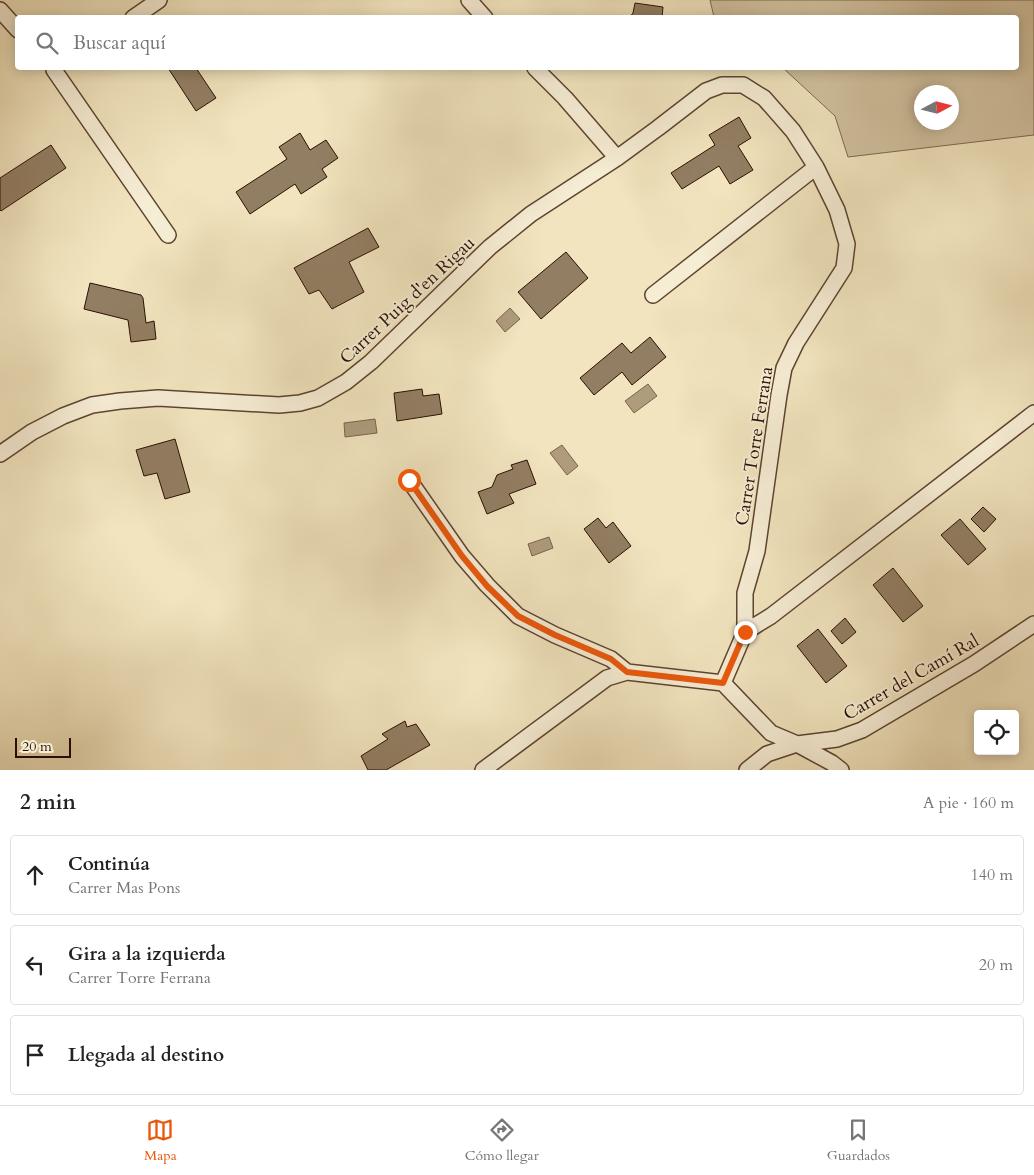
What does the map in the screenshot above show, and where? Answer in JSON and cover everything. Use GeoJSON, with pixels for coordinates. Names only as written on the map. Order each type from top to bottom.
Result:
{"type":"FeatureCollection","features":[{"type":"Feature","properties":{"kind":"street"},"geometry":{"type":"LineString","coordinates":[[137,15],[158,0]]}},
{"type":"Feature","properties":{"kind":"street"},"geometry":{"type":"LineString","coordinates":[[469,0],[483,15]]}},
{"type":"Feature","properties":{"kind":"street"},"geometry":{"type":"LineString","coordinates":[[0,10],[15,27]]}},
{"type":"Feature","properties":{"kind":"street"},"geometry":{"type":"LineString","coordinates":[[56,70],[168,235]]}},
{"type":"Feature","properties":{"kind":"street"},"geometry":{"type":"LineString","coordinates":[[537,70],[565,98],[617,158]]}},
{"type":"Feature","properties":{"kind":"street","name":"Carrer Torre Ferrana"},"geometry":{"type":"LineString","coordinates":[[617,158],[706,91],[722,85],[743,85],[764,98],[793,131],[816,168],[837,210],[847,244],[844,268],[796,343],[784,368],[757,550],[745,593],[745,632],[723,683]]}},
{"type":"Feature","properties":{"kind":"street","name":"Carrer Puig d'en Rigau"},"geometry":{"type":"LineString","coordinates":[[0,454],[32,432],[63,416],[92,405],[158,398],[280,404],[300,403],[318,398],[346,382],[371,362],[490,247],[531,214],[617,158]]}},
{"type":"Feature","properties":{"kind":"street"},"geometry":{"type":"LineString","coordinates":[[653,295],[816,168]]}},
{"type":"Feature","properties":{"kind":"street"},"geometry":{"type":"LineString","coordinates":[[745,632],[771,616],[1034,413]]}},
{"type":"Feature","properties":{"kind":"street"},"geometry":{"type":"LineString","coordinates":[[409,480],[462,556],[487,586],[518,616],[555,635],[611,659],[627,672]]}},
{"type":"Feature","properties":{"kind":"street","name":"Carrer del Camí Ral"},"geometry":{"type":"LineString","coordinates":[[747,770],[766,754],[797,744],[837,739],[862,730],[974,664],[1034,624]]}},
{"type":"Feature","properties":{"kind":"street"},"geometry":{"type":"LineString","coordinates":[[483,770],[607,678],[627,672],[723,683],[771,733],[832,762],[842,770]]}},
{"type":"Feature","properties":{"kind":"shaded area"},"geometry":{"type":"Polygon","coordinates":[[[710,0],[1034,0],[1034,135],[848,157],[835,116],[785,70],[1019,70],[1019,15],[714,15],[710,0]]]}},
{"type":"Feature","properties":{"kind":"shaded area"},"geometry":{"type":"Polygon","coordinates":[[[510,308],[520,319],[505,332],[496,321],[510,308]]]}},
{"type":"Feature","properties":{"kind":"shaded area"},"geometry":{"type":"Polygon","coordinates":[[[648,384],[657,396],[634,413],[625,401],[648,384]]]}},
{"type":"Feature","properties":{"kind":"shaded area"},"geometry":{"type":"Polygon","coordinates":[[[375,419],[377,433],[345,437],[344,423],[375,419]]]}},
{"type":"Feature","properties":{"kind":"shaded area"},"geometry":{"type":"Polygon","coordinates":[[[562,445],[578,466],[567,475],[550,453],[562,445]]]}},
{"type":"Feature","properties":{"kind":"shaded area"},"geometry":{"type":"Polygon","coordinates":[[[549,537],[553,548],[532,556],[528,544],[549,537]]]}},
{"type":"Feature","properties":{"kind":"building"},"geometry":{"type":"Polygon","coordinates":[[[635,3],[663,7],[662,15],[631,15],[635,3]]]}},
{"type":"Feature","properties":{"kind":"building"},"geometry":{"type":"Polygon","coordinates":[[[169,70],[197,70],[216,98],[196,111],[169,70]]]}},
{"type":"Feature","properties":{"kind":"building"},"geometry":{"type":"Polygon","coordinates":[[[739,117],[751,138],[738,146],[753,170],[730,184],[719,166],[682,189],[671,173],[715,145],[709,135],[739,117]]]}},
{"type":"Feature","properties":{"kind":"building"},"geometry":{"type":"Polygon","coordinates":[[[300,133],[310,150],[326,140],[338,158],[322,169],[327,177],[301,194],[295,184],[250,214],[236,192],[287,159],[279,147],[300,133]]]}},
{"type":"Feature","properties":{"kind":"building"},"geometry":{"type":"Polygon","coordinates":[[[51,145],[66,168],[1,211],[0,178],[51,145]]]}},
{"type":"Feature","properties":{"kind":"building"},"geometry":{"type":"Polygon","coordinates":[[[368,228],[379,247],[349,262],[364,292],[332,309],[319,290],[309,294],[294,268],[368,228]]]}},
{"type":"Feature","properties":{"kind":"building"},"geometry":{"type":"Polygon","coordinates":[[[566,252],[588,278],[541,319],[518,292],[566,252]]]}},
{"type":"Feature","properties":{"kind":"building"},"geometry":{"type":"Polygon","coordinates":[[[90,283],[141,295],[146,323],[154,321],[156,339],[131,342],[128,320],[84,309],[90,283]]]}},
{"type":"Feature","properties":{"kind":"building"},"geometry":{"type":"Polygon","coordinates":[[[650,337],[666,357],[632,385],[622,372],[594,395],[580,378],[622,343],[631,353],[650,337]]]}},
{"type":"Feature","properties":{"kind":"building"},"geometry":{"type":"Polygon","coordinates":[[[422,389],[423,396],[439,394],[442,414],[397,421],[394,393],[422,389]]]}},
{"type":"Feature","properties":{"kind":"building"},"geometry":{"type":"Polygon","coordinates":[[[175,439],[190,492],[165,499],[157,473],[144,476],[136,450],[175,439]]]}},
{"type":"Feature","properties":{"kind":"building"},"geometry":{"type":"Polygon","coordinates":[[[527,460],[536,484],[509,494],[514,503],[487,514],[478,492],[492,487],[497,475],[513,469],[511,465],[527,460]]]}},
{"type":"Feature","properties":{"kind":"building"},"geometry":{"type":"Polygon","coordinates":[[[983,507],[996,519],[984,532],[971,519],[983,507]]]}},
{"type":"Feature","properties":{"kind":"building"},"geometry":{"type":"Polygon","coordinates":[[[598,518],[606,528],[613,522],[631,546],[609,563],[584,529],[598,518]]]}},
{"type":"Feature","properties":{"kind":"building"},"geometry":{"type":"Polygon","coordinates":[[[960,519],[986,549],[968,565],[941,535],[960,519]]]}},
{"type":"Feature","properties":{"kind":"building"},"geometry":{"type":"Polygon","coordinates":[[[893,568],[923,606],[903,622],[873,585],[893,568]]]}},
{"type":"Feature","properties":{"kind":"building"},"geometry":{"type":"Polygon","coordinates":[[[845,618],[856,632],[842,644],[831,631],[845,618]]]}},
{"type":"Feature","properties":{"kind":"building"},"geometry":{"type":"Polygon","coordinates":[[[818,629],[847,666],[826,683],[797,646],[818,629]]]}},
{"type":"Feature","properties":{"kind":"building"},"geometry":{"type":"Polygon","coordinates":[[[405,721],[407,727],[416,724],[430,745],[386,770],[368,770],[361,756],[388,739],[382,734],[405,721]]]}},
{"type":"Feature","properties":{"kind":"route"},"geometry":{"type":"LineString","coordinates":[[409,480],[462,556],[487,586],[518,616],[555,635],[611,659],[627,672],[723,683],[745,632]]}}]}
